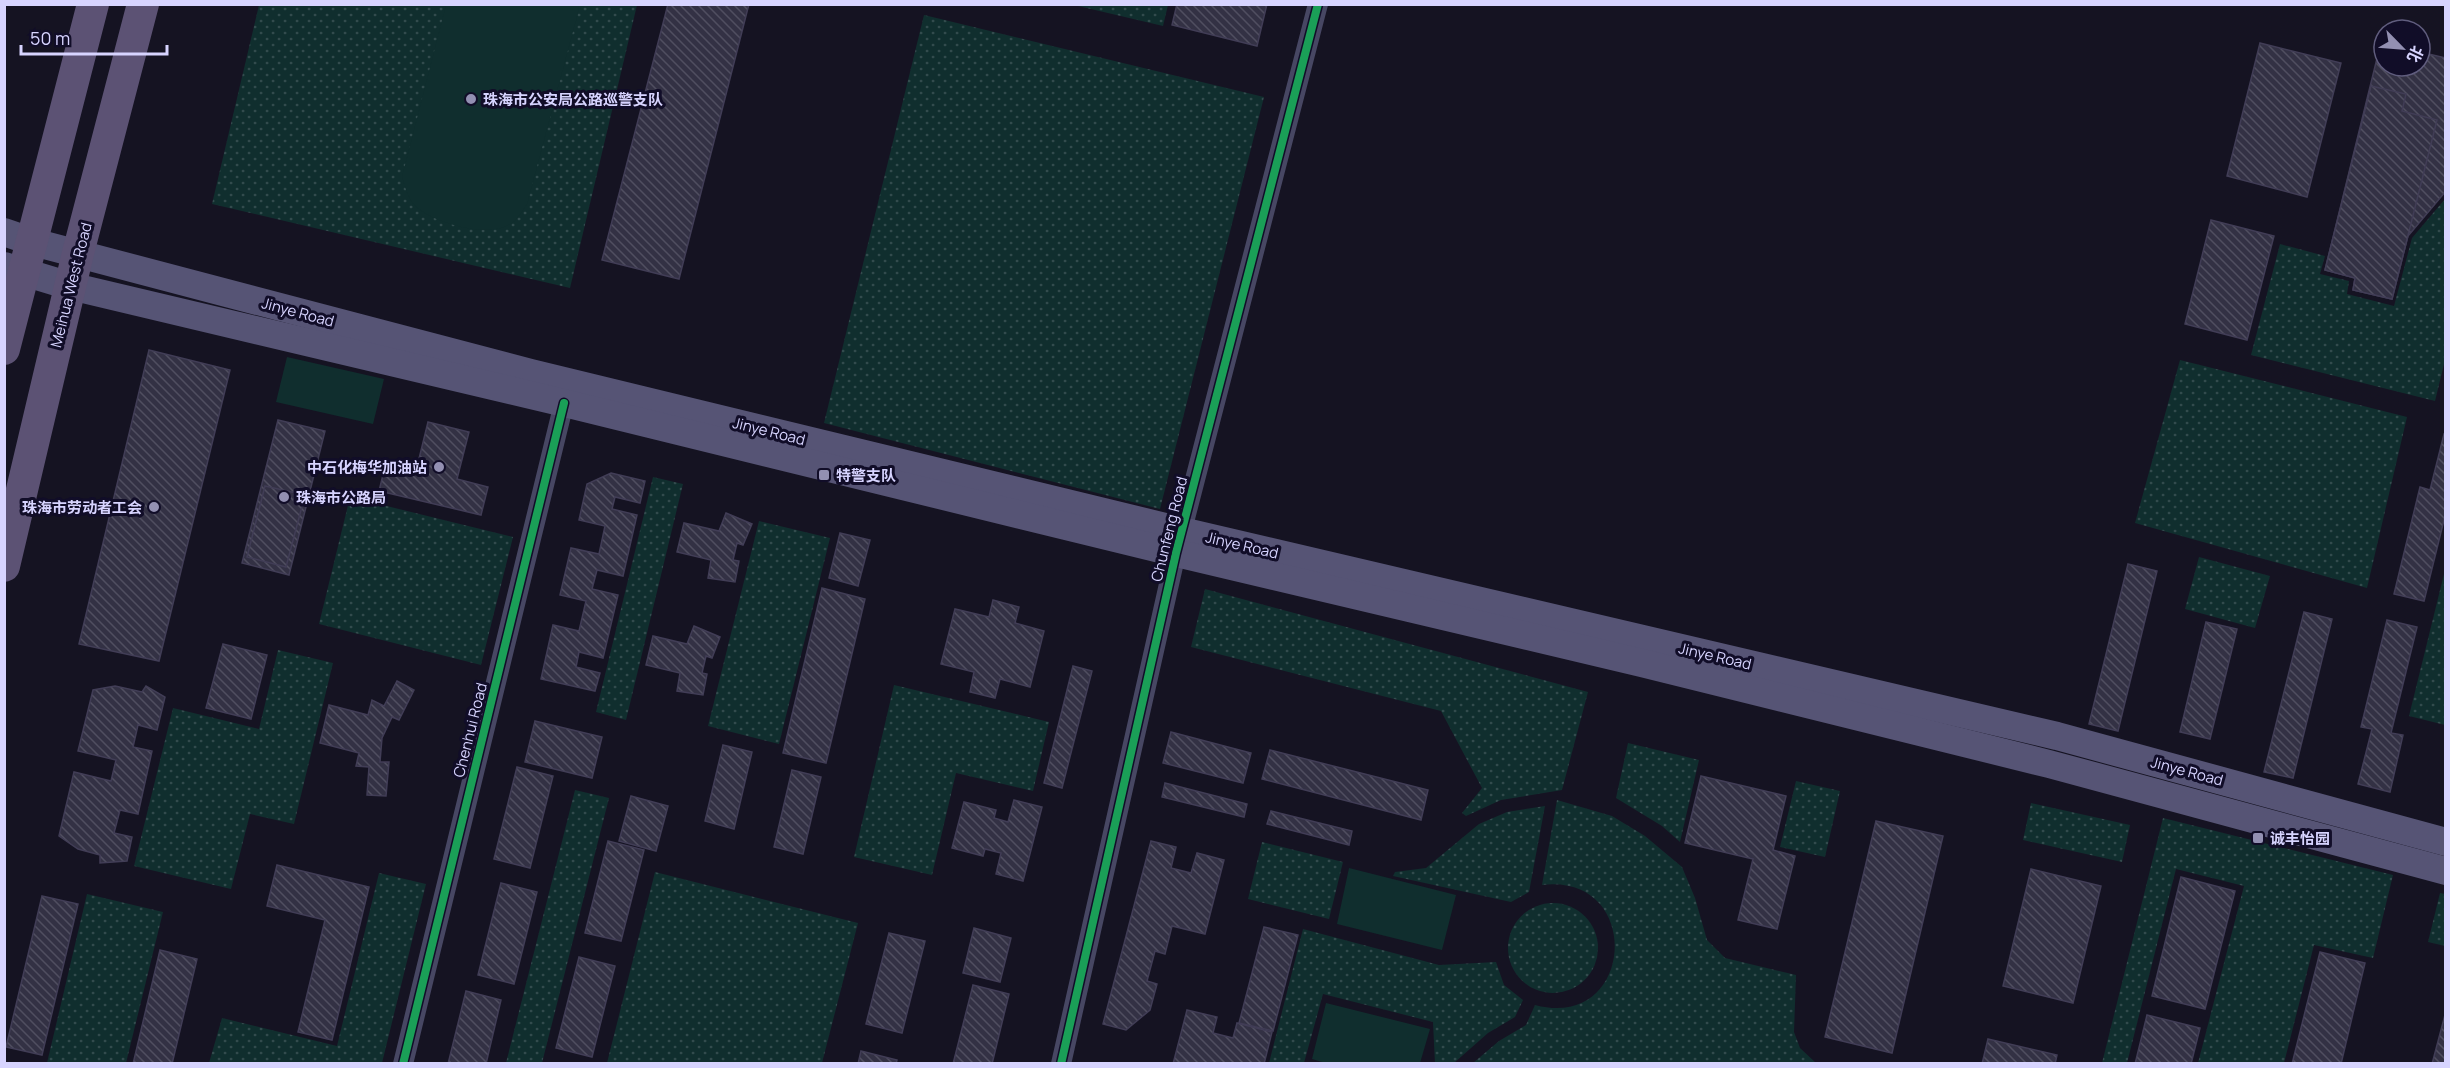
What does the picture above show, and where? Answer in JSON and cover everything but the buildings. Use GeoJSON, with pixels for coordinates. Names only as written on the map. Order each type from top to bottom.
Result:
{"type":"FeatureCollection","features":[{"type":"Feature","properties":{"kind":"main road"},"geometry":{"type":"LineString","coordinates":[[4,349],[19,237],[93,4]]}},
{"type":"Feature","properties":{"kind":"main road","name":"Meihua West Road"},"geometry":{"type":"LineString","coordinates":[[4,566],[78,253],[143,4]]}},
{"type":"Feature","properties":{"kind":"main road","name":"Jinye Road"},"geometry":{"type":"LineString","coordinates":[[19,237],[1631,660],[2049,764],[2445,871]]}},
{"type":"Feature","properties":{"kind":"main road","name":"Jinye Road"},"geometry":{"type":"LineString","coordinates":[[14,269],[70,286],[564,403],[2057,736],[2445,842]]}},
{"type":"Feature","properties":{"kind":"street","name":"Chunfeng Road"},"geometry":{"type":"LineString","coordinates":[[1061,1064],[1179,542],[1318,4]]}},
{"type":"Feature","properties":{"kind":"street","name":"Chenhui Road"},"geometry":{"type":"LineString","coordinates":[[403,1064],[564,403]]}},
{"type":"Feature","properties":{"kind":"green space"},"geometry":{"type":"Polygon","coordinates":[[[578,4],[579,9],[527,204],[512,223],[503,228],[478,230],[465,228],[428,215],[412,202],[402,177],[446,5],[578,4]]]}},
{"type":"Feature","properties":{"kind":"green space"},"geometry":{"type":"Polygon","coordinates":[[[259,5],[637,5],[570,288],[212,204],[259,5]]]}},
{"type":"Feature","properties":{"kind":"green space"},"geometry":{"type":"Polygon","coordinates":[[[1074,5],[1168,5],[1163,26],[1074,5]]]}},
{"type":"Feature","properties":{"kind":"green space"},"geometry":{"type":"Polygon","coordinates":[[[924,15],[1264,97],[1160,509],[824,423],[924,15]]]}},
{"type":"Feature","properties":{"kind":"green space"},"geometry":{"type":"Polygon","coordinates":[[[2445,199],[2445,360],[2435,401],[2251,355],[2280,244],[2325,256],[2320,274],[2349,281],[2347,294],[2394,306],[2412,238],[2445,199]]]}},
{"type":"Feature","properties":{"kind":"green space"},"geometry":{"type":"Polygon","coordinates":[[[287,357],[384,379],[373,424],[276,402],[287,357]]]}},
{"type":"Feature","properties":{"kind":"green space"},"geometry":{"type":"Polygon","coordinates":[[[2180,360],[2407,417],[2367,588],[2135,523],[2180,360]]]}},
{"type":"Feature","properties":{"kind":"green space"},"geometry":{"type":"Polygon","coordinates":[[[653,477],[683,484],[626,720],[596,712],[653,477]]]}},
{"type":"Feature","properties":{"kind":"green space"},"geometry":{"type":"Polygon","coordinates":[[[350,497],[513,537],[481,665],[319,624],[350,497]]]}},
{"type":"Feature","properties":{"kind":"green space"},"geometry":{"type":"Polygon","coordinates":[[[759,521],[830,538],[779,744],[708,726],[759,521]]]}},
{"type":"Feature","properties":{"kind":"green space"},"geometry":{"type":"Polygon","coordinates":[[[2199,557],[2270,576],[2255,628],[2185,609],[2199,557]]]}},
{"type":"Feature","properties":{"kind":"green space"},"geometry":{"type":"Polygon","coordinates":[[[2445,570],[2445,725],[2409,716],[2445,570]]]}},
{"type":"Feature","properties":{"kind":"green space"},"geometry":{"type":"Polygon","coordinates":[[[1205,589],[1588,692],[1562,790],[1501,800],[1466,816],[1462,813],[1482,788],[1441,711],[1191,647],[1205,589]]]}},
{"type":"Feature","properties":{"kind":"green space"},"geometry":{"type":"Polygon","coordinates":[[[278,650],[333,663],[294,824],[250,814],[231,889],[134,866],[173,708],[259,729],[278,650]]]}},
{"type":"Feature","properties":{"kind":"green space"},"geometry":{"type":"Polygon","coordinates":[[[894,685],[1049,722],[1033,791],[956,773],[932,875],[854,857],[894,685]]]}},
{"type":"Feature","properties":{"kind":"green space"},"geometry":{"type":"Polygon","coordinates":[[[1628,743],[1699,760],[1680,842],[1662,826],[1616,798],[1628,743]]]}},
{"type":"Feature","properties":{"kind":"green space"},"geometry":{"type":"Polygon","coordinates":[[[1796,781],[1840,791],[1825,857],[1780,847],[1796,781]]]}},
{"type":"Feature","properties":{"kind":"green space"},"geometry":{"type":"Polygon","coordinates":[[[575,790],[609,798],[542,1063],[506,1063],[575,790]]]}},
{"type":"Feature","properties":{"kind":"green space"},"geometry":{"type":"Polygon","coordinates":[[[1557,800],[1612,816],[1645,836],[1682,867],[1695,898],[1707,940],[1725,958],[1796,975],[1794,1032],[1800,1048],[1816,1063],[1473,1063],[1499,1041],[1526,1025],[1535,1005],[1568,1007],[1593,996],[1608,976],[1615,951],[1611,925],[1598,902],[1575,888],[1542,885],[1557,800]]]}},
{"type":"Feature","properties":{"kind":"green space"},"geometry":{"type":"Polygon","coordinates":[[[2031,803],[2130,825],[2122,862],[2023,840],[2031,803]]]}},
{"type":"Feature","properties":{"kind":"green space"},"geometry":{"type":"Polygon","coordinates":[[[1545,806],[1529,892],[1511,902],[1393,876],[1395,872],[1426,868],[1479,824],[1507,812],[1545,806]]]}},
{"type":"Feature","properties":{"kind":"green space"},"geometry":{"type":"Polygon","coordinates":[[[2163,818],[2393,875],[2373,958],[2314,945],[2284,1063],[2198,1063],[2244,886],[2176,869],[2127,1063],[2102,1063],[2163,818]]]}},
{"type":"Feature","properties":{"kind":"green space"},"geometry":{"type":"Polygon","coordinates":[[[1262,842],[1343,862],[1329,919],[1248,899],[1262,842]]]}},
{"type":"Feature","properties":{"kind":"green space"},"geometry":{"type":"Polygon","coordinates":[[[1349,868],[1456,895],[1442,950],[1337,924],[1349,868]]]}},
{"type":"Feature","properties":{"kind":"green space"},"geometry":{"type":"Polygon","coordinates":[[[655,872],[858,923],[822,1063],[607,1063],[655,872]]]}},
{"type":"Feature","properties":{"kind":"green space"},"geometry":{"type":"Polygon","coordinates":[[[379,873],[426,884],[382,1063],[209,1063],[222,1018],[337,1046],[379,873]]]}},
{"type":"Feature","properties":{"kind":"green space"},"geometry":{"type":"Polygon","coordinates":[[[2440,893],[2445,894],[2445,946],[2428,942],[2440,893]]]}},
{"type":"Feature","properties":{"kind":"green space"},"geometry":{"type":"Polygon","coordinates":[[[87,894],[163,912],[126,1063],[47,1063],[87,894]]]}},
{"type":"Feature","properties":{"kind":"green space"},"geometry":{"type":"Polygon","coordinates":[[[1553,903],[1570,906],[1585,916],[1595,931],[1598,948],[1595,965],[1585,980],[1570,990],[1553,993],[1536,990],[1521,980],[1511,965],[1508,948],[1511,931],[1521,916],[1536,906],[1553,903]]]}},
{"type":"Feature","properties":{"kind":"green space"},"geometry":{"type":"Polygon","coordinates":[[[1303,929],[1439,965],[1496,962],[1504,985],[1523,1000],[1515,1017],[1488,1033],[1454,1063],[1435,1064],[1433,1022],[1323,994],[1304,1063],[1269,1063],[1303,929]]]}},
{"type":"Feature","properties":{"kind":"green space"},"geometry":{"type":"Polygon","coordinates":[[[1326,1003],[1430,1029],[1420,1063],[1329,1064],[1312,1059],[1326,1003]]]}},
{"type":"Feature","properties":{"kind":"cycle path"},"geometry":{"type":"LineString","coordinates":[[1061,1064],[1176,553],[1318,4]]}},
{"type":"Feature","properties":{"kind":"cycle path"},"geometry":{"type":"LineString","coordinates":[[403,1064],[564,403]]}},
{"type":"Feature","properties":{"kind":"place","name":"珠海市公安局公路巡警支队"},"geometry":{"type":"Point","coordinates":[471,99]}},
{"type":"Feature","properties":{"kind":"place","name":"中石化梅华加油站"},"geometry":{"type":"Point","coordinates":[439,467]}},
{"type":"Feature","properties":{"kind":"place","name":"特警支队"},"geometry":{"type":"Point","coordinates":[824,475]}},
{"type":"Feature","properties":{"kind":"place","name":"珠海市公路局"},"geometry":{"type":"Point","coordinates":[284,497]}},
{"type":"Feature","properties":{"kind":"place","name":"珠海市劳动者工会"},"geometry":{"type":"Point","coordinates":[154,507]}},
{"type":"Feature","properties":{"kind":"place","name":"诚丰怡园"},"geometry":{"type":"Point","coordinates":[2258,838]}}]}
